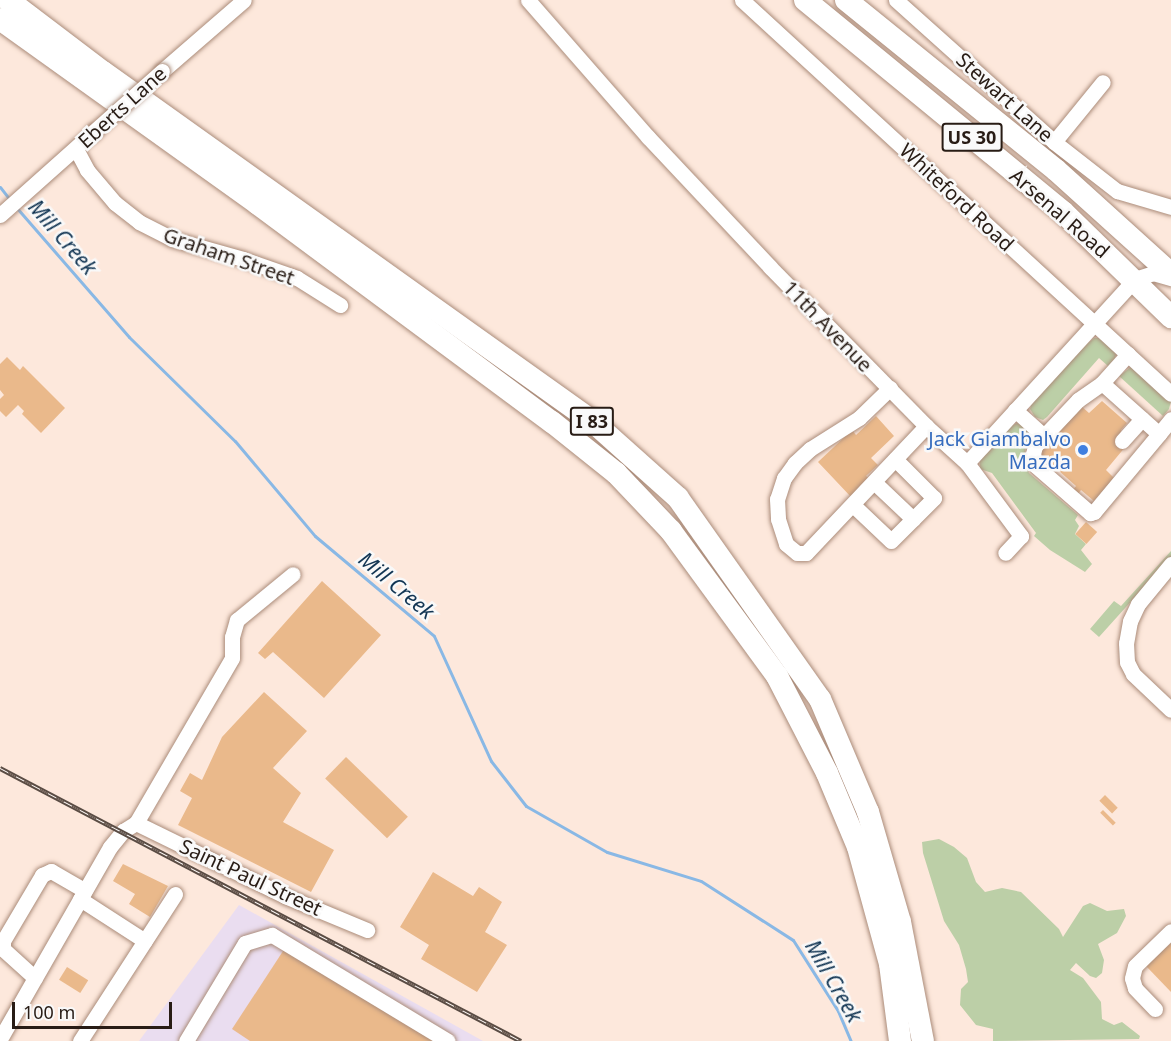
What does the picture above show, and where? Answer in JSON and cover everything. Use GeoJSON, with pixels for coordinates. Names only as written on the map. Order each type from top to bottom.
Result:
{"type":"FeatureCollection","features":[{"type":"Feature","properties":{"kind":"highway","name":"I 83"},"geometry":{"type":"LineString","coordinates":[[8,0],[103,72],[592,421],[678,498],[820,699],[868,812],[900,922],[923,1041]]}},
{"type":"Feature","properties":{"kind":"highway","name":"Arsenal Road"},"geometry":{"type":"LineString","coordinates":[[805,0],[1063,212],[1135,279],[1171,317]]}},
{"type":"Feature","properties":{"kind":"highway","name":"Arsenal Road"},"geometry":{"type":"LineString","coordinates":[[846,0],[1056,170],[1171,276]]}},
{"type":"Feature","properties":{"kind":"highway","name":"I 83"},"geometry":{"type":"LineString","coordinates":[[0,19],[258,204],[552,422],[616,473],[671,531],[777,676],[827,773],[858,847],[890,963],[900,1041]]}},
{"type":"Feature","properties":{"kind":"street","name":"Eberts Lane"},"geometry":{"type":"LineString","coordinates":[[0,215],[244,0]]}},
{"type":"Feature","properties":{"kind":"street","name":"11th Avenue"},"geometry":{"type":"LineString","coordinates":[[528,0],[648,137],[926,426],[967,463],[1021,536],[1005,553]]}},
{"type":"Feature","properties":{"kind":"street","name":"Whiteford Road"},"geometry":{"type":"LineString","coordinates":[[742,0],[1171,394]]}},
{"type":"Feature","properties":{"kind":"street","name":"Stewart Lane"},"geometry":{"type":"LineString","coordinates":[[896,0],[1054,142],[1117,191],[1171,207]]}},
{"type":"Feature","properties":{"kind":"street"},"geometry":{"type":"LineString","coordinates":[[1054,142],[1103,82]]}},
{"type":"Feature","properties":{"kind":"street","name":"Graham Street"},"geometry":{"type":"LineString","coordinates":[[76,149],[87,170],[115,203],[139,222],[172,239],[243,259],[297,278],[340,305]]}},
{"type":"Feature","properties":{"kind":"street"},"geometry":{"type":"LineString","coordinates":[[967,463],[1135,279],[1153,273],[1171,276]]}},
{"type":"Feature","properties":{"kind":"street"},"geometry":{"type":"LineString","coordinates":[[1128,354],[1102,382],[1078,400],[1044,436],[1033,454],[1035,466],[1090,513],[1094,512],[1171,420]]}},
{"type":"Feature","properties":{"kind":"street"},"geometry":{"type":"LineString","coordinates":[[1102,382],[1159,434]]}},
{"type":"Feature","properties":{"kind":"street"},"geometry":{"type":"LineString","coordinates":[[890,388],[859,418],[810,449],[795,463],[784,478],[777,499],[778,519],[786,544],[797,553],[806,553],[926,426]]}},
{"type":"Feature","properties":{"kind":"street"},"geometry":{"type":"LineString","coordinates":[[1015,410],[1044,436]]}},
{"type":"Feature","properties":{"kind":"street"},"geometry":{"type":"LineString","coordinates":[[1122,441],[1142,419]]}},
{"type":"Feature","properties":{"kind":"street"},"geometry":{"type":"LineString","coordinates":[[853,505],[891,541],[934,498],[895,459]]}},
{"type":"Feature","properties":{"kind":"street"},"geometry":{"type":"LineString","coordinates":[[874,482],[913,519]]}},
{"type":"Feature","properties":{"kind":"street"},"geometry":{"type":"LineString","coordinates":[[1171,564],[1137,604],[1130,621],[1126,642],[1127,662],[1133,674],[1171,710]]}},
{"type":"Feature","properties":{"kind":"street"},"geometry":{"type":"LineString","coordinates":[[0,1039],[110,847],[123,831],[136,823],[232,658],[232,638],[237,620],[293,574]]}},
{"type":"Feature","properties":{"kind":"street","name":"Saint Paul Street"},"geometry":{"type":"LineString","coordinates":[[136,823],[285,896],[367,930]]}},
{"type":"Feature","properties":{"kind":"street"},"geometry":{"type":"LineString","coordinates":[[35,978],[3,949],[3,941],[42,875],[51,871],[145,941]]}},
{"type":"Feature","properties":{"kind":"street"},"geometry":{"type":"LineString","coordinates":[[80,1041],[175,894]]}},
{"type":"Feature","properties":{"kind":"street"},"geometry":{"type":"LineString","coordinates":[[1155,1009],[1135,988],[1132,978],[1135,966],[1171,931]]}},
{"type":"Feature","properties":{"kind":"street"},"geometry":{"type":"LineString","coordinates":[[186,1041],[245,943],[272,935],[448,1041]]}},
{"type":"Feature","properties":{"kind":"shaded area"},"geometry":{"type":"Polygon","coordinates":[[[239,905],[483,1041],[139,1041],[239,905]]]}},
{"type":"Feature","properties":{"kind":"green space"},"geometry":{"type":"Polygon","coordinates":[[[1094,338],[1100,338],[1116,353],[1115,358],[1108,366],[1099,358],[1047,417],[1043,420],[1035,417],[1030,409],[1032,402],[1071,358],[1094,338]]]}},
{"type":"Feature","properties":{"kind":"green space"},"geometry":{"type":"Polygon","coordinates":[[[1131,367],[1171,401],[1169,409],[1163,416],[1119,376],[1131,367]]]}},
{"type":"Feature","properties":{"kind":"green space"},"geometry":{"type":"Polygon","coordinates":[[[1018,423],[1028,430],[1024,461],[1029,473],[1078,515],[1075,520],[1079,526],[1075,534],[1086,544],[1081,550],[1092,564],[1085,572],[1050,550],[1034,536],[1036,533],[992,473],[980,469],[980,459],[1010,426],[1018,423]]]}},
{"type":"Feature","properties":{"kind":"green space"},"geometry":{"type":"Polygon","coordinates":[[[1171,551],[1171,557],[1099,637],[1090,629],[1114,601],[1121,606],[1171,551]]]}},
{"type":"Feature","properties":{"kind":"green space"},"geometry":{"type":"Polygon","coordinates":[[[939,839],[954,847],[967,858],[976,882],[985,892],[1002,888],[1021,892],[1059,929],[1063,937],[1083,906],[1090,903],[1107,911],[1124,909],[1126,916],[1117,933],[1098,944],[1104,960],[1102,973],[1096,978],[1090,976],[1076,963],[1070,970],[1083,978],[1101,1002],[1102,1019],[1114,1025],[1122,1022],[1140,1036],[1139,1039],[993,1041],[993,1029],[976,1025],[960,1005],[961,989],[968,982],[966,969],[959,945],[944,921],[923,853],[922,842],[939,839]]]}},
{"type":"Feature","properties":{"kind":"building"},"geometry":{"type":"Polygon","coordinates":[[[7,357],[20,370],[23,366],[65,408],[41,433],[22,414],[24,411],[18,405],[6,417],[0,411],[0,399],[4,395],[0,390],[0,364],[7,357]]]}},
{"type":"Feature","properties":{"kind":"building","name":"Jack Giambalvo Mazda"},"geometry":{"type":"Polygon","coordinates":[[[1102,401],[1127,423],[1121,430],[1126,446],[1106,470],[1114,478],[1094,501],[1081,490],[1078,494],[1073,490],[1076,486],[1039,453],[1081,406],[1089,413],[1102,401]]]}},
{"type":"Feature","properties":{"kind":"building"},"geometry":{"type":"Polygon","coordinates":[[[876,416],[894,436],[871,458],[878,465],[866,476],[871,480],[852,498],[818,462],[852,430],[856,435],[876,416]]]}},
{"type":"Feature","properties":{"kind":"building"},"geometry":{"type":"Polygon","coordinates":[[[1086,522],[1097,532],[1086,544],[1075,534],[1086,522]]]}},
{"type":"Feature","properties":{"kind":"building"},"geometry":{"type":"Polygon","coordinates":[[[322,581],[381,635],[324,698],[273,652],[265,659],[258,653],[322,581]]]}},
{"type":"Feature","properties":{"kind":"building"},"geometry":{"type":"Polygon","coordinates":[[[264,692],[307,731],[273,768],[301,793],[283,822],[334,850],[311,892],[178,825],[192,798],[180,791],[190,773],[202,780],[222,737],[264,692]]]}},
{"type":"Feature","properties":{"kind":"building"},"geometry":{"type":"Polygon","coordinates":[[[346,757],[408,817],[387,838],[325,779],[346,757]]]}},
{"type":"Feature","properties":{"kind":"building"},"geometry":{"type":"Polygon","coordinates":[[[1105,795],[1118,808],[1112,813],[1099,801],[1105,795]]]}},
{"type":"Feature","properties":{"kind":"building"},"geometry":{"type":"Polygon","coordinates":[[[1103,810],[1116,823],[1113,826],[1100,813],[1103,810]]]}},
{"type":"Feature","properties":{"kind":"building"},"geometry":{"type":"Polygon","coordinates":[[[123,864],[168,886],[150,917],[129,904],[135,894],[113,881],[123,864]]]}},
{"type":"Feature","properties":{"kind":"building"},"geometry":{"type":"Polygon","coordinates":[[[433,872],[473,896],[479,887],[502,902],[485,932],[507,945],[477,992],[421,959],[429,945],[400,927],[433,872]]]}},
{"type":"Feature","properties":{"kind":"building"},"geometry":{"type":"Polygon","coordinates":[[[1171,943],[1171,992],[1146,966],[1171,943]]]}},
{"type":"Feature","properties":{"kind":"building"},"geometry":{"type":"Polygon","coordinates":[[[285,948],[435,1041],[250,1041],[232,1029],[285,948]]]}},
{"type":"Feature","properties":{"kind":"building"},"geometry":{"type":"Polygon","coordinates":[[[67,967],[88,980],[80,993],[59,980],[67,967]]]}},
{"type":"Feature","properties":{"kind":"waterway","name":"Mill Creek"},"geometry":{"type":"LineString","coordinates":[[0,187],[10,200]]}},
{"type":"Feature","properties":{"kind":"waterway","name":"Mill Creek"},"geometry":{"type":"LineString","coordinates":[[16,207],[129,337],[235,441],[315,536],[434,636],[491,761],[526,806],[607,852],[701,881],[793,940],[838,1011],[851,1041]]}},
{"type":"Feature","properties":{"kind":"railway"},"geometry":{"type":"LineString","coordinates":[[0,768],[521,1041]]}},
{"type":"Feature","properties":{"kind":"place","name":"Jack Giambalvo Mazda"},"geometry":{"type":"Point","coordinates":[1083,450]}}]}
